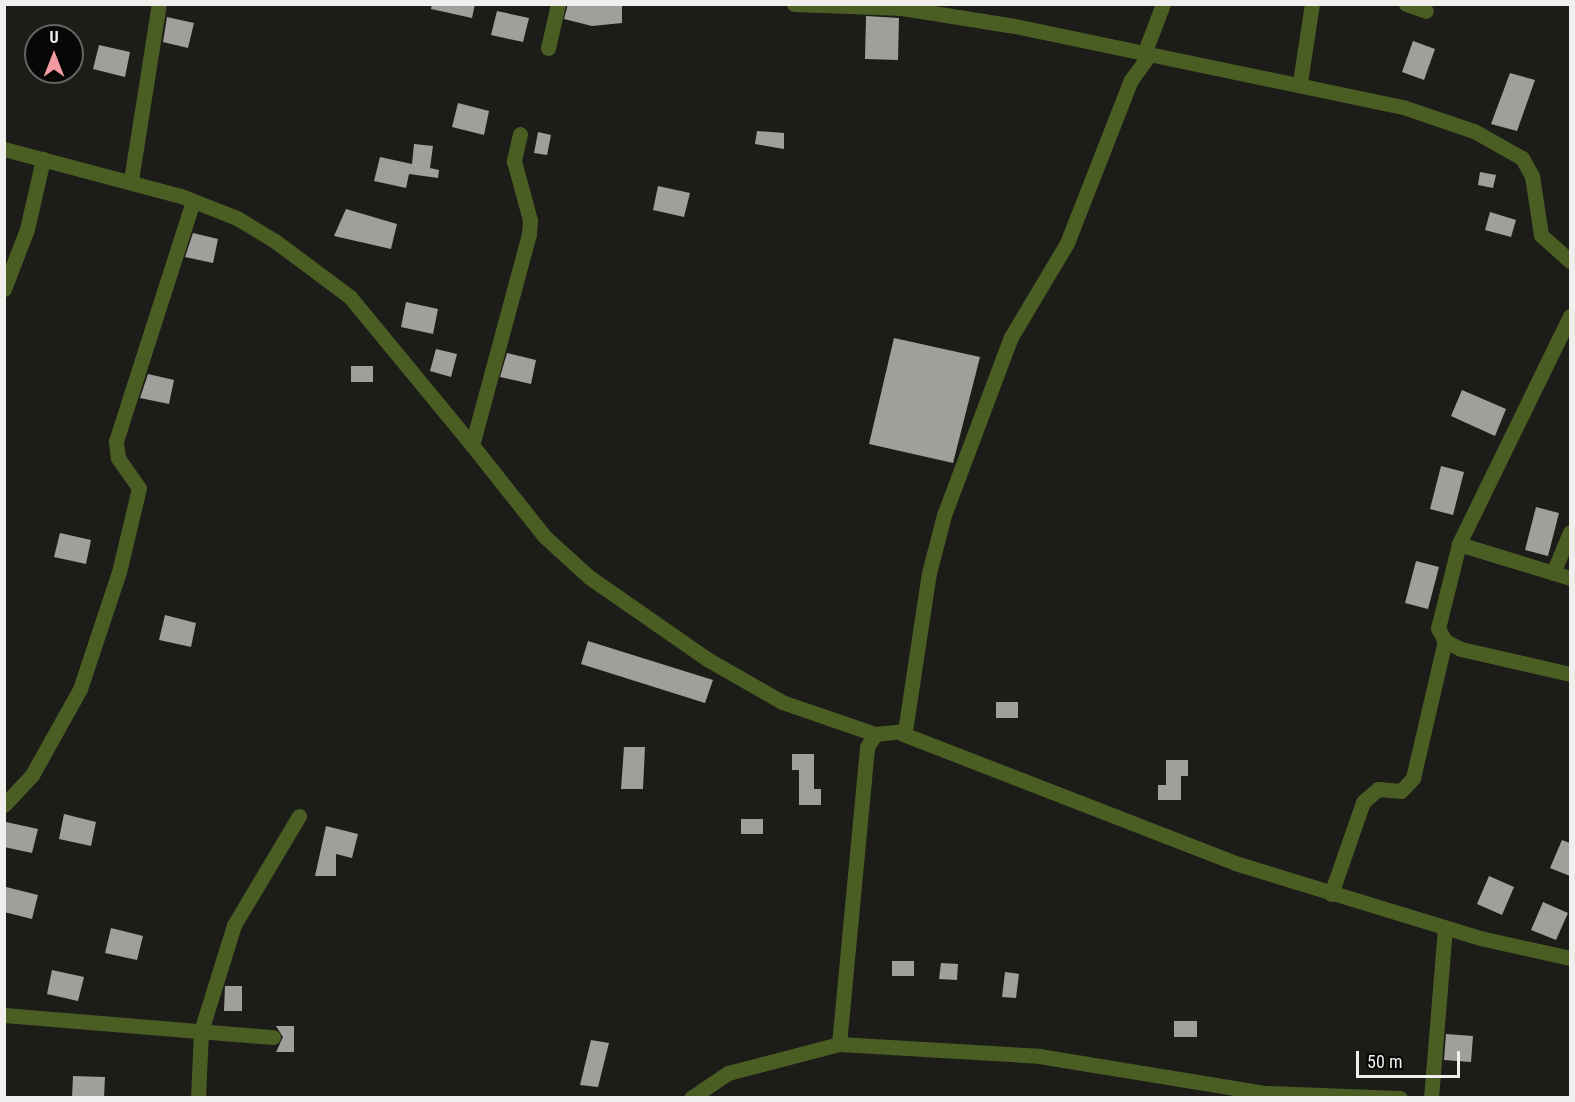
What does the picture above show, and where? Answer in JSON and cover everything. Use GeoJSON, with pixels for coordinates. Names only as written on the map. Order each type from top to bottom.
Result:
{"type":"FeatureCollection","features":[{"type":"Feature","properties":{"kind":"street"},"geometry":{"type":"LineString","coordinates":[[131,180],[159,4]]}},
{"type":"Feature","properties":{"kind":"street"},"geometry":{"type":"LineString","coordinates":[[548,48],[558,4]]}},
{"type":"Feature","properties":{"kind":"street"},"geometry":{"type":"LineString","coordinates":[[794,4],[902,8],[1300,82],[1403,107],[1505,145],[1522,158],[1532,176],[1541,236],[1570,261]]}},
{"type":"Feature","properties":{"kind":"street"},"geometry":{"type":"LineString","coordinates":[[903,734],[918,674],[928,573],[944,515],[1011,337],[1067,243],[1131,80],[1147,54],[1163,4]]}},
{"type":"Feature","properties":{"kind":"street"},"geometry":{"type":"LineString","coordinates":[[1300,82],[1312,4]]}},
{"type":"Feature","properties":{"kind":"street"},"geometry":{"type":"LineString","coordinates":[[1406,4],[1426,11]]}},
{"type":"Feature","properties":{"kind":"street"},"geometry":{"type":"LineString","coordinates":[[472,445],[529,234],[531,220],[514,161],[520,134]]}},
{"type":"Feature","properties":{"kind":"street"},"geometry":{"type":"LineString","coordinates":[[4,149],[131,180],[237,218],[325,274],[404,357],[544,536],[589,577],[707,659],[782,702],[874,734],[903,734],[1235,863],[1445,928],[1570,958]]}},
{"type":"Feature","properties":{"kind":"street"},"geometry":{"type":"LineString","coordinates":[[4,289],[27,229],[44,159]]}},
{"type":"Feature","properties":{"kind":"street"},"geometry":{"type":"LineString","coordinates":[[4,805],[32,775],[80,688],[104,604],[119,572],[139,488],[138,480],[118,458],[116,441],[193,201]]}},
{"type":"Feature","properties":{"kind":"street"},"geometry":{"type":"LineString","coordinates":[[1331,894],[1362,802],[1378,789],[1401,791],[1413,778],[1445,640],[1438,614],[1459,544],[1570,316]]}},
{"type":"Feature","properties":{"kind":"street"},"geometry":{"type":"LineString","coordinates":[[1553,573],[1570,532]]}},
{"type":"Feature","properties":{"kind":"street"},"geometry":{"type":"LineString","coordinates":[[1459,544],[1570,578]]}},
{"type":"Feature","properties":{"kind":"street"},"geometry":{"type":"LineString","coordinates":[[1445,640],[1570,674]]}},
{"type":"Feature","properties":{"kind":"street"},"geometry":{"type":"LineString","coordinates":[[839,1044],[867,747],[874,734]]}},
{"type":"Feature","properties":{"kind":"street"},"geometry":{"type":"LineString","coordinates":[[198,1098],[201,1031],[234,925],[299,816]]}},
{"type":"Feature","properties":{"kind":"street"},"geometry":{"type":"LineString","coordinates":[[1431,1098],[1445,928]]}},
{"type":"Feature","properties":{"kind":"street"},"geometry":{"type":"LineString","coordinates":[[4,1015],[273,1037]]}},
{"type":"Feature","properties":{"kind":"street"},"geometry":{"type":"LineString","coordinates":[[691,1098],[728,1073],[839,1044],[1039,1056],[1266,1092],[1400,1098]]}},
{"type":"Feature","properties":{"kind":"building"},"geometry":{"type":"Polygon","coordinates":[[[432,4],[475,4],[472,18],[431,9],[432,4]]]}},
{"type":"Feature","properties":{"kind":"building"},"geometry":{"type":"Polygon","coordinates":[[[568,4],[622,4],[622,23],[592,26],[564,19],[568,4]]]}},
{"type":"Feature","properties":{"kind":"building"},"geometry":{"type":"Polygon","coordinates":[[[497,11],[529,18],[523,42],[491,35],[497,11]]]}},
{"type":"Feature","properties":{"kind":"building"},"geometry":{"type":"Polygon","coordinates":[[[866,16],[899,18],[898,60],[865,59],[866,16]]]}},
{"type":"Feature","properties":{"kind":"building"},"geometry":{"type":"Polygon","coordinates":[[[167,17],[194,23],[188,48],[163,42],[167,17]]]}},
{"type":"Feature","properties":{"kind":"building"},"geometry":{"type":"Polygon","coordinates":[[[1413,41],[1435,49],[1424,80],[1402,72],[1413,41]]]}},
{"type":"Feature","properties":{"kind":"building"},"geometry":{"type":"Polygon","coordinates":[[[99,45],[130,52],[125,77],[93,69],[99,45]]]}},
{"type":"Feature","properties":{"kind":"building"},"geometry":{"type":"Polygon","coordinates":[[[1510,73],[1535,80],[1517,131],[1491,124],[1510,73]]]}},
{"type":"Feature","properties":{"kind":"building"},"geometry":{"type":"Polygon","coordinates":[[[458,103],[489,111],[484,135],[452,127],[458,103]]]}},
{"type":"Feature","properties":{"kind":"building"},"geometry":{"type":"Polygon","coordinates":[[[757,131],[784,133],[784,149],[755,144],[757,131]]]}},
{"type":"Feature","properties":{"kind":"building"},"geometry":{"type":"Polygon","coordinates":[[[538,132],[551,135],[547,155],[534,153],[538,132]]]}},
{"type":"Feature","properties":{"kind":"building"},"geometry":{"type":"Polygon","coordinates":[[[414,144],[433,146],[430,168],[439,170],[438,178],[409,174],[406,188],[374,181],[380,157],[412,164],[414,144]]]}},
{"type":"Feature","properties":{"kind":"building"},"geometry":{"type":"Polygon","coordinates":[[[1480,172],[1496,175],[1493,188],[1478,185],[1480,172]]]}},
{"type":"Feature","properties":{"kind":"building"},"geometry":{"type":"Polygon","coordinates":[[[658,186],[690,193],[684,217],[653,210],[658,186]]]}},
{"type":"Feature","properties":{"kind":"building"},"geometry":{"type":"Polygon","coordinates":[[[346,209],[397,224],[391,249],[334,236],[346,209]]]}},
{"type":"Feature","properties":{"kind":"building"},"geometry":{"type":"Polygon","coordinates":[[[1490,212],[1516,220],[1511,237],[1485,230],[1490,212]]]}},
{"type":"Feature","properties":{"kind":"building"},"geometry":{"type":"Polygon","coordinates":[[[193,233],[218,239],[213,263],[185,257],[193,233]]]}},
{"type":"Feature","properties":{"kind":"building"},"geometry":{"type":"Polygon","coordinates":[[[406,302],[438,309],[433,334],[401,327],[406,302]]]}},
{"type":"Feature","properties":{"kind":"building"},"geometry":{"type":"Polygon","coordinates":[[[894,338],[980,357],[953,463],[869,444],[894,338]]]}},
{"type":"Feature","properties":{"kind":"building"},"geometry":{"type":"Polygon","coordinates":[[[436,349],[457,354],[451,377],[430,371],[436,349]]]}},
{"type":"Feature","properties":{"kind":"building"},"geometry":{"type":"Polygon","coordinates":[[[507,353],[536,360],[531,384],[500,377],[507,353]]]}},
{"type":"Feature","properties":{"kind":"building"},"geometry":{"type":"Polygon","coordinates":[[[351,366],[373,366],[373,382],[351,382],[351,366]]]}},
{"type":"Feature","properties":{"kind":"building"},"geometry":{"type":"Polygon","coordinates":[[[148,374],[174,380],[169,404],[140,398],[148,374]]]}},
{"type":"Feature","properties":{"kind":"building"},"geometry":{"type":"Polygon","coordinates":[[[1462,390],[1506,409],[1495,436],[1451,416],[1462,390]]]}},
{"type":"Feature","properties":{"kind":"building"},"geometry":{"type":"Polygon","coordinates":[[[1441,466],[1464,472],[1453,515],[1430,509],[1441,466]]]}},
{"type":"Feature","properties":{"kind":"building"},"geometry":{"type":"Polygon","coordinates":[[[1536,507],[1559,513],[1548,556],[1525,550],[1536,507]]]}},
{"type":"Feature","properties":{"kind":"building"},"geometry":{"type":"Polygon","coordinates":[[[60,533],[91,540],[86,564],[54,557],[60,533]]]}},
{"type":"Feature","properties":{"kind":"building"},"geometry":{"type":"Polygon","coordinates":[[[1416,561],[1439,567],[1428,609],[1405,603],[1416,561]]]}},
{"type":"Feature","properties":{"kind":"building"},"geometry":{"type":"Polygon","coordinates":[[[165,615],[196,623],[191,647],[159,640],[165,615]]]}},
{"type":"Feature","properties":{"kind":"building"},"geometry":{"type":"Polygon","coordinates":[[[588,641],[713,680],[705,703],[581,664],[588,641]]]}},
{"type":"Feature","properties":{"kind":"building"},"geometry":{"type":"Polygon","coordinates":[[[996,702],[1018,702],[1018,718],[996,718],[996,702]]]}},
{"type":"Feature","properties":{"kind":"building"},"geometry":{"type":"Polygon","coordinates":[[[624,747],[645,747],[643,789],[621,789],[624,747]]]}},
{"type":"Feature","properties":{"kind":"building"},"geometry":{"type":"Polygon","coordinates":[[[792,754],[814,754],[814,789],[821,789],[821,805],[799,805],[799,770],[792,770],[792,754]]]}},
{"type":"Feature","properties":{"kind":"building"},"geometry":{"type":"Polygon","coordinates":[[[1166,760],[1188,760],[1188,776],[1181,776],[1181,800],[1158,800],[1158,785],[1166,785],[1166,760]]]}},
{"type":"Feature","properties":{"kind":"building"},"geometry":{"type":"Polygon","coordinates":[[[64,814],[96,822],[91,846],[59,839],[64,814]]]}},
{"type":"Feature","properties":{"kind":"building"},"geometry":{"type":"Polygon","coordinates":[[[741,819],[763,819],[763,834],[741,834],[741,819]]]}},
{"type":"Feature","properties":{"kind":"building"},"geometry":{"type":"Polygon","coordinates":[[[6,822],[38,829],[32,853],[4,847],[6,822]]]}},
{"type":"Feature","properties":{"kind":"building"},"geometry":{"type":"Polygon","coordinates":[[[326,826],[358,834],[352,858],[336,854],[336,876],[315,876],[326,826]]]}},
{"type":"Feature","properties":{"kind":"building"},"geometry":{"type":"Polygon","coordinates":[[[1562,840],[1570,843],[1570,876],[1550,868],[1562,840]]]}},
{"type":"Feature","properties":{"kind":"building"},"geometry":{"type":"Polygon","coordinates":[[[1489,876],[1514,887],[1502,915],[1477,904],[1489,876]]]}},
{"type":"Feature","properties":{"kind":"building"},"geometry":{"type":"Polygon","coordinates":[[[6,887],[38,895],[32,919],[4,912],[6,887]]]}},
{"type":"Feature","properties":{"kind":"building"},"geometry":{"type":"Polygon","coordinates":[[[1543,902],[1568,913],[1556,940],[1531,930],[1543,902]]]}},
{"type":"Feature","properties":{"kind":"building"},"geometry":{"type":"Polygon","coordinates":[[[111,928],[143,936],[137,960],[105,953],[111,928]]]}},
{"type":"Feature","properties":{"kind":"building"},"geometry":{"type":"Polygon","coordinates":[[[892,961],[914,961],[914,976],[892,976],[892,961]]]}},
{"type":"Feature","properties":{"kind":"building"},"geometry":{"type":"Polygon","coordinates":[[[941,963],[958,964],[957,980],[939,979],[941,963]]]}},
{"type":"Feature","properties":{"kind":"building"},"geometry":{"type":"Polygon","coordinates":[[[52,970],[84,977],[78,1001],[47,994],[52,970]]]}},
{"type":"Feature","properties":{"kind":"building"},"geometry":{"type":"Polygon","coordinates":[[[1005,972],[1019,974],[1016,998],[1002,997],[1005,972]]]}},
{"type":"Feature","properties":{"kind":"building"},"geometry":{"type":"Polygon","coordinates":[[[225,986],[242,986],[242,1011],[224,1011],[225,986]]]}},
{"type":"Feature","properties":{"kind":"building"},"geometry":{"type":"Polygon","coordinates":[[[1174,1021],[1197,1021],[1197,1037],[1174,1037],[1174,1021]]]}},
{"type":"Feature","properties":{"kind":"building"},"geometry":{"type":"Polygon","coordinates":[[[276,1026],[294,1026],[294,1052],[276,1052],[283,1037],[276,1026]]]}},
{"type":"Feature","properties":{"kind":"building"},"geometry":{"type":"Polygon","coordinates":[[[1446,1034],[1473,1036],[1471,1062],[1444,1060],[1446,1034]]]}},
{"type":"Feature","properties":{"kind":"building"},"geometry":{"type":"Polygon","coordinates":[[[591,1040],[609,1043],[598,1087],[580,1085],[591,1040]]]}},
{"type":"Feature","properties":{"kind":"building"},"geometry":{"type":"Polygon","coordinates":[[[73,1076],[105,1077],[104,1098],[72,1097],[73,1076]]]}}]}
